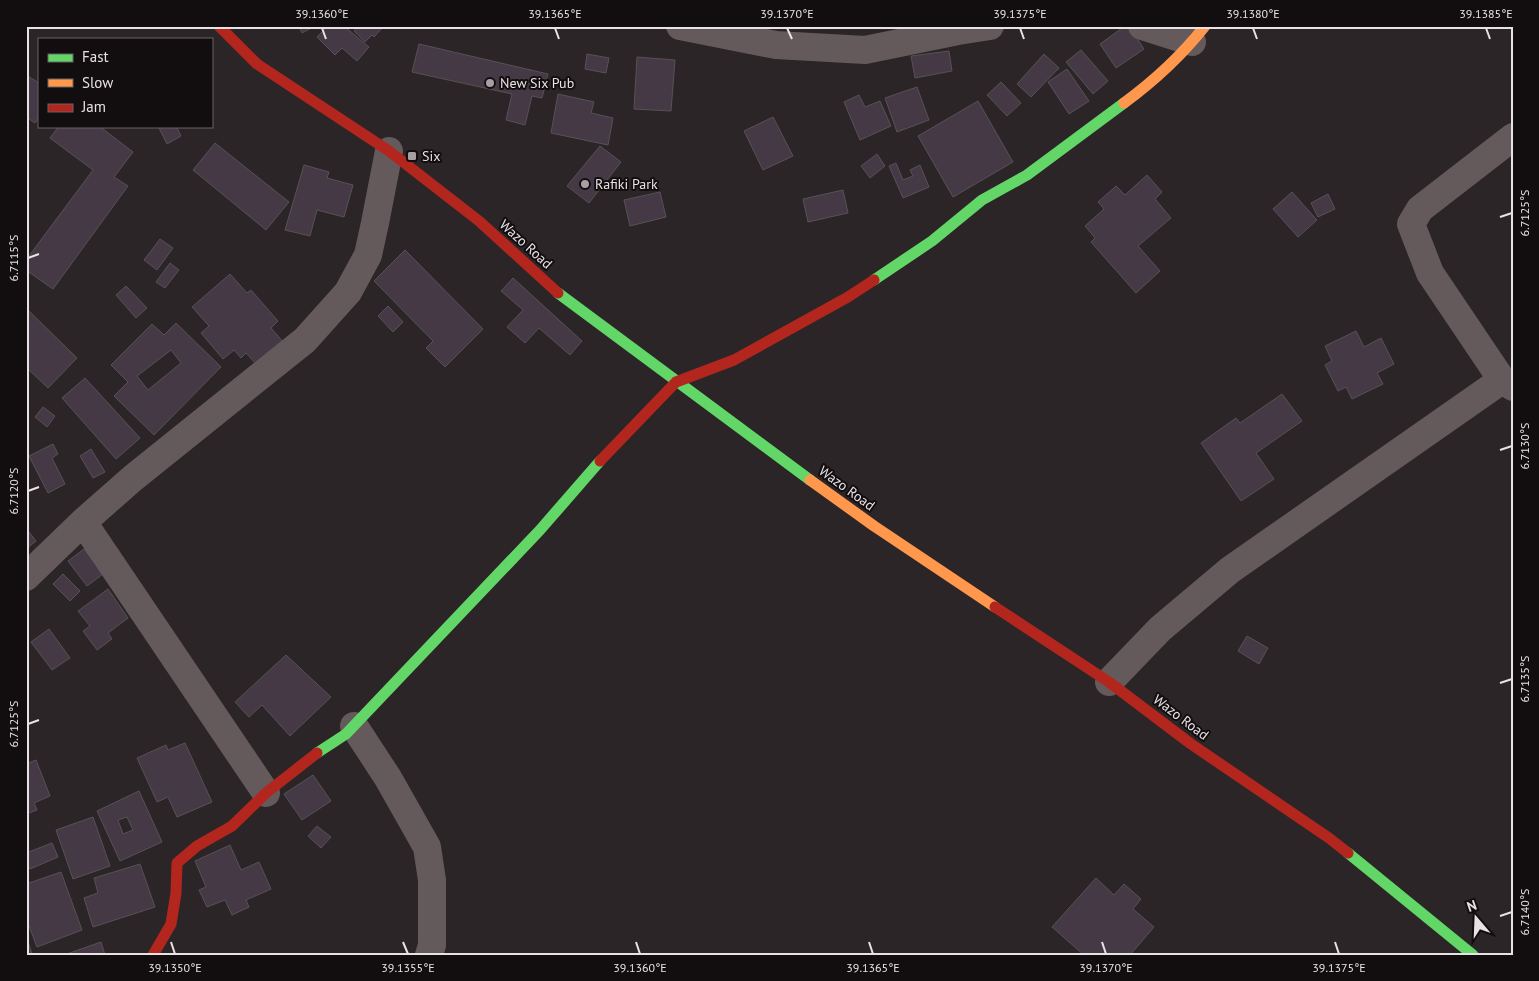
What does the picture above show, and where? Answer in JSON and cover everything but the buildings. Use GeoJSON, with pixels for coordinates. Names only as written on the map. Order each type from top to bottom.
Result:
{"type":"FeatureCollection","features":[{"type":"Feature","properties":{"kind":"main road","name":"Wazo Road"},"geometry":{"type":"LineString","coordinates":[[219,26],[258,64],[389,151],[479,221],[563,298],[676,382],[874,526],[1109,682],[1191,744],[1329,838],[1473,955]]}},
{"type":"Feature","properties":{"kind":"main road"},"geometry":{"type":"LineString","coordinates":[[153,955],[171,924],[176,893],[177,863],[197,846],[232,826],[266,793],[306,760],[346,734],[540,530],[606,455],[676,382],[734,360],[848,297],[932,241],[982,200],[1027,175],[1135,95],[1198,34]]}},
{"type":"Feature","properties":{"kind":"street"},"geometry":{"type":"LineString","coordinates":[[680,26],[776,45],[865,50],[990,26]]}},
{"type":"Feature","properties":{"kind":"street"},"geometry":{"type":"LineString","coordinates":[[1142,26],[1198,34]]}},
{"type":"Feature","properties":{"kind":"street"},"geometry":{"type":"LineString","coordinates":[[1109,682],[1160,629],[1230,570],[1508,383],[1430,273],[1411,224],[1420,209],[1513,137]]}},
{"type":"Feature","properties":{"kind":"street"},"geometry":{"type":"LineString","coordinates":[[26,577],[83,522],[133,478],[305,340],[348,292],[368,255],[376,223],[389,151]]}},
{"type":"Feature","properties":{"kind":"street"},"geometry":{"type":"LineString","coordinates":[[83,522],[266,793]]}},
{"type":"Feature","properties":{"kind":"street"},"geometry":{"type":"LineString","coordinates":[[354,726],[388,778],[427,847],[432,880],[432,945],[429,955]]}},
{"type":"Feature","properties":{"kind":"traffic: fast"},"geometry":{"type":"LineString","coordinates":[[874,280],[932,241],[982,200],[1027,175],[1124,103]]}},
{"type":"Feature","properties":{"kind":"traffic: fast"},"geometry":{"type":"LineString","coordinates":[[558,293],[810,480]]}},
{"type":"Feature","properties":{"kind":"traffic: fast"},"geometry":{"type":"LineString","coordinates":[[317,753],[346,734],[540,530],[600,461]]}},
{"type":"Feature","properties":{"kind":"traffic: fast"},"geometry":{"type":"LineString","coordinates":[[1348,853],[1473,955]]}},
{"type":"Feature","properties":{"kind":"traffic: slow"},"geometry":{"type":"LineString","coordinates":[[1124,103],[1167,67],[1205,26]]}},
{"type":"Feature","properties":{"kind":"traffic: slow"},"geometry":{"type":"LineString","coordinates":[[810,480],[874,526],[995,607]]}},
{"type":"Feature","properties":{"kind":"traffic: jam"},"geometry":{"type":"LineString","coordinates":[[219,26],[257,64],[389,151],[479,221],[558,293]]}},
{"type":"Feature","properties":{"kind":"traffic: jam"},"geometry":{"type":"LineString","coordinates":[[600,461],[676,382],[734,360],[848,297],[874,280]]}},
{"type":"Feature","properties":{"kind":"traffic: jam"},"geometry":{"type":"LineString","coordinates":[[995,607],[1109,682],[1191,744],[1348,853]]}},
{"type":"Feature","properties":{"kind":"traffic: jam"},"geometry":{"type":"LineString","coordinates":[[153,955],[171,924],[176,893],[177,863],[197,846],[232,826],[266,793],[317,753]]}},
{"type":"Feature","properties":{"kind":"place","name":"New Six Pub"},"geometry":{"type":"Point","coordinates":[490,83]}},
{"type":"Feature","properties":{"kind":"place","name":"Six"},"geometry":{"type":"Point","coordinates":[412,156]}},
{"type":"Feature","properties":{"kind":"place","name":"Rafiki Park"},"geometry":{"type":"Point","coordinates":[585,184]}}]}
